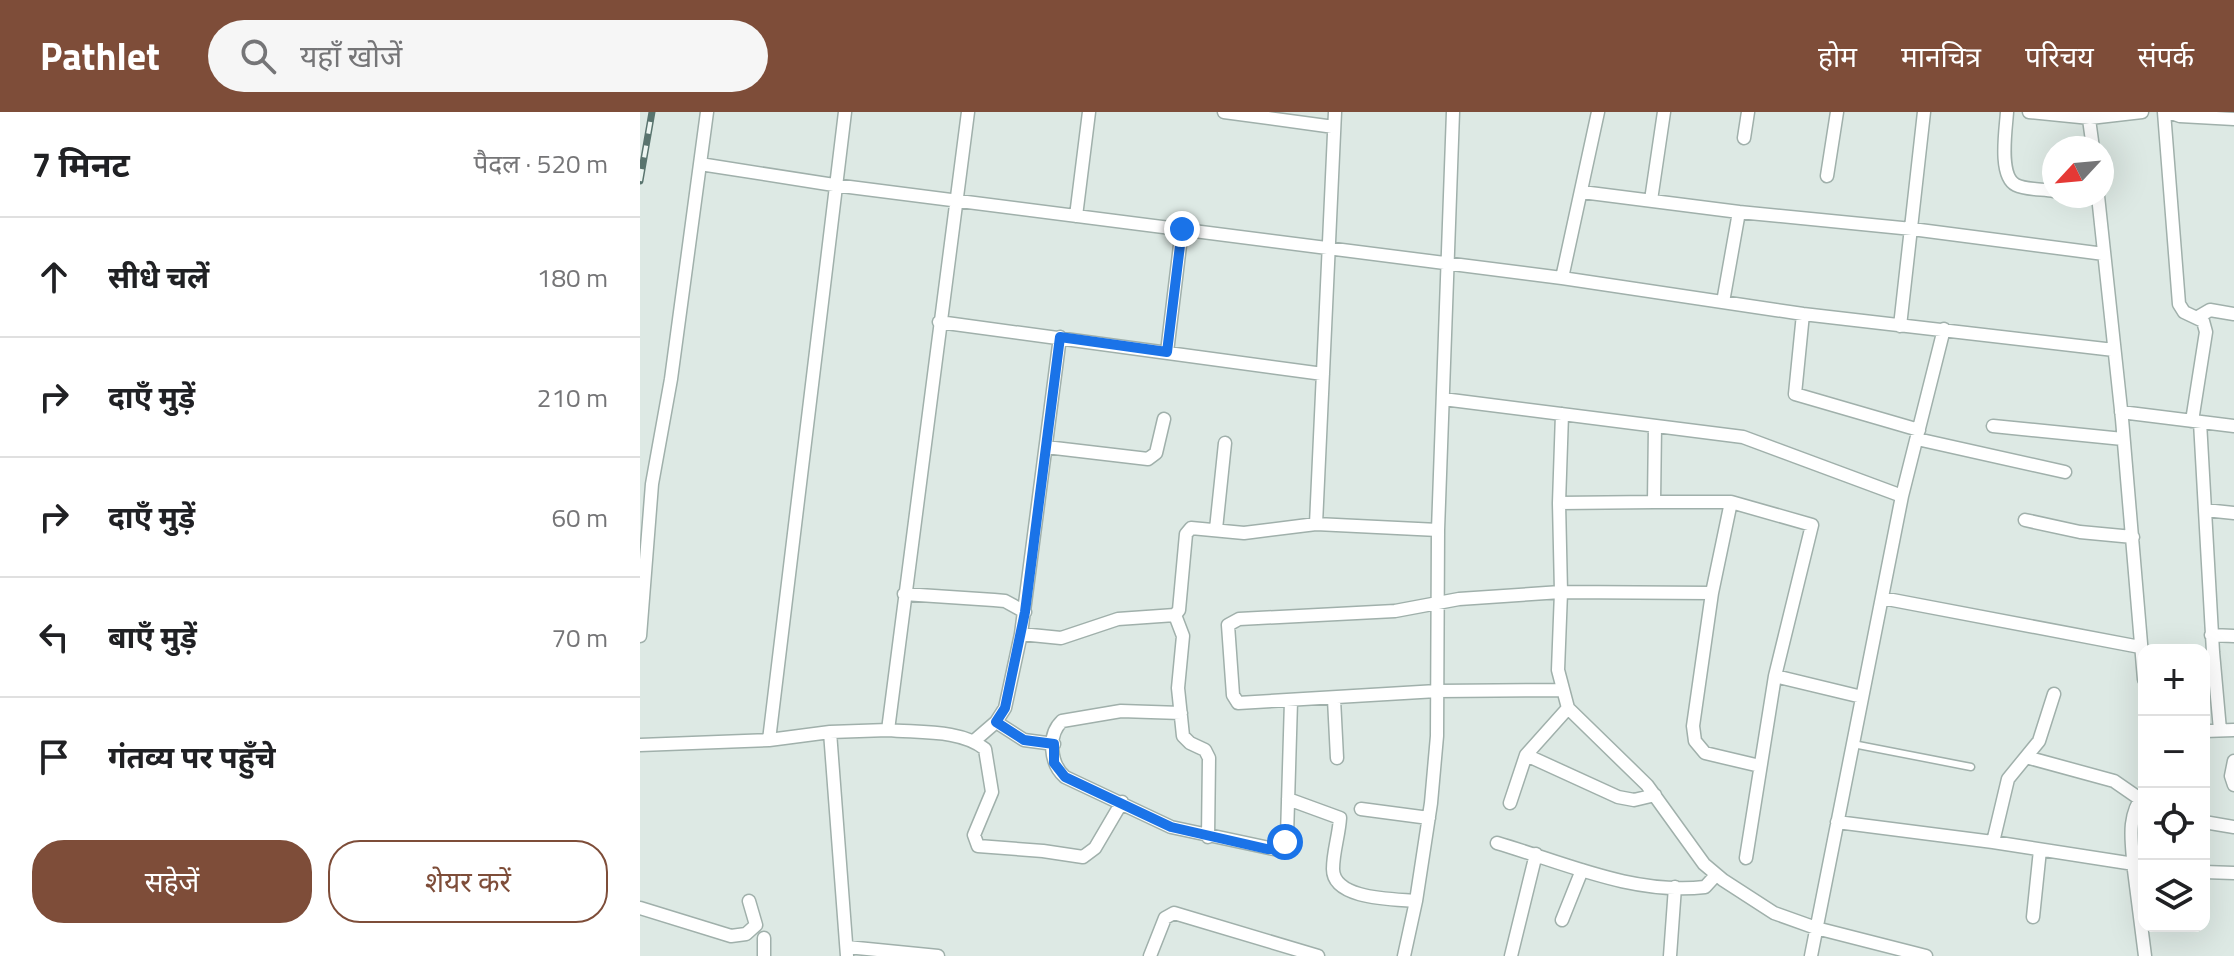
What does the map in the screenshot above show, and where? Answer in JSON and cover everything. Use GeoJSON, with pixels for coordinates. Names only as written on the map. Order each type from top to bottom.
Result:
{"type":"FeatureCollection","features":[{"type":"Feature","properties":{"kind":"street"},"geometry":{"type":"LineString","coordinates":[[640,636],[652,484],[671,379],[707,112]]}},
{"type":"Feature","properties":{"kind":"street"},"geometry":{"type":"LineString","coordinates":[[769,740],[845,112]]}},
{"type":"Feature","properties":{"kind":"street"},"geometry":{"type":"LineString","coordinates":[[888,730],[968,112]]}},
{"type":"Feature","properties":{"kind":"street"},"geometry":{"type":"LineString","coordinates":[[1076,216],[1089,112]]}},
{"type":"Feature","properties":{"kind":"street"},"geometry":{"type":"LineString","coordinates":[[1224,112],[1334,127]]}},
{"type":"Feature","properties":{"kind":"street"},"geometry":{"type":"LineString","coordinates":[[1316,524],[1335,112]]}},
{"type":"Feature","properties":{"kind":"street"},"geometry":{"type":"LineString","coordinates":[[1404,956],[1429,818],[1437,736],[1438,530],[1453,112]]}},
{"type":"Feature","properties":{"kind":"street"},"geometry":{"type":"LineString","coordinates":[[1562,278],[1598,112]]}},
{"type":"Feature","properties":{"kind":"street"},"geometry":{"type":"LineString","coordinates":[[1651,200],[1664,112]]}},
{"type":"Feature","properties":{"kind":"street"},"geometry":{"type":"LineString","coordinates":[[1744,138],[1748,112]]}},
{"type":"Feature","properties":{"kind":"street"},"geometry":{"type":"LineString","coordinates":[[1827,176],[1837,112]]}},
{"type":"Feature","properties":{"kind":"street"},"geometry":{"type":"LineString","coordinates":[[1900,326],[1924,112]]}},
{"type":"Feature","properties":{"kind":"street"},"geometry":{"type":"LineString","coordinates":[[2007,112],[2004,163],[2009,179],[2016,185],[2042,189]]}},
{"type":"Feature","properties":{"kind":"street"},"geometry":{"type":"LineString","coordinates":[[2029,112],[2089,115],[2142,112]]}},
{"type":"Feature","properties":{"kind":"street"},"geometry":{"type":"LineString","coordinates":[[2220,730],[2196,421],[2206,332],[2203,321],[2184,312],[2179,304],[2166,112],[2180,116],[2234,119]]}},
{"type":"Feature","properties":{"kind":"street"},"geometry":{"type":"LineString","coordinates":[[2089,115],[2092,136]]}},
{"type":"Feature","properties":{"kind":"street"},"geometry":{"type":"LineString","coordinates":[[700,164],[834,185],[1562,278],[1803,314],[2114,350]]}},
{"type":"Feature","properties":{"kind":"street"},"geometry":{"type":"LineString","coordinates":[[1582,192],[2104,254]]}},
{"type":"Feature","properties":{"kind":"street"},"geometry":{"type":"LineString","coordinates":[[2098,208],[2133,537],[2140,644]]}},
{"type":"Feature","properties":{"kind":"street"},"geometry":{"type":"LineString","coordinates":[[1723,302],[1739,212]]}},
{"type":"Feature","properties":{"kind":"street"},"geometry":{"type":"LineString","coordinates":[[1167,352],[1182,229]]}},
{"type":"Feature","properties":{"kind":"street"},"geometry":{"type":"LineString","coordinates":[[2198,317],[2210,310],[2234,314]]}},
{"type":"Feature","properties":{"kind":"street"},"geometry":{"type":"LineString","coordinates":[[1803,314],[1795,394],[1918,434],[2065,472]]}},
{"type":"Feature","properties":{"kind":"street"},"geometry":{"type":"LineString","coordinates":[[939,322],[1323,374]]}},
{"type":"Feature","properties":{"kind":"street"},"geometry":{"type":"LineString","coordinates":[[1811,956],[1902,496],[1944,329]]}},
{"type":"Feature","properties":{"kind":"street"},"geometry":{"type":"LineString","coordinates":[[974,741],[996,722],[1005,708],[1021,634],[1060,337]]}},
{"type":"Feature","properties":{"kind":"street"},"geometry":{"type":"LineString","coordinates":[[1443,399],[1743,437],[1902,496]]}},
{"type":"Feature","properties":{"kind":"street"},"geometry":{"type":"LineString","coordinates":[[2121,412],[2234,426]]}},
{"type":"Feature","properties":{"kind":"street"},"geometry":{"type":"LineString","coordinates":[[1562,414],[1558,670],[1568,708],[1655,795],[1704,864],[1716,875],[1774,913],[1888,951],[1926,956]]}},
{"type":"Feature","properties":{"kind":"street"},"geometry":{"type":"LineString","coordinates":[[1046,447],[1148,459],[1156,453],[1164,419]]}},
{"type":"Feature","properties":{"kind":"street"},"geometry":{"type":"LineString","coordinates":[[1654,502],[1655,426]]}},
{"type":"Feature","properties":{"kind":"street"},"geometry":{"type":"LineString","coordinates":[[1993,426],[2123,439]]}},
{"type":"Feature","properties":{"kind":"street"},"geometry":{"type":"LineString","coordinates":[[1216,529],[1225,443]]}},
{"type":"Feature","properties":{"kind":"street"},"geometry":{"type":"LineString","coordinates":[[1559,503],[1731,502],[1812,525],[1775,676],[1746,858]]}},
{"type":"Feature","properties":{"kind":"street"},"geometry":{"type":"LineString","coordinates":[[1731,502],[1712,593],[1694,718],[1695,741],[1711,757],[1760,766]]}},
{"type":"Feature","properties":{"kind":"street"},"geometry":{"type":"LineString","coordinates":[[2205,510],[2234,513]]}},
{"type":"Feature","properties":{"kind":"street"},"geometry":{"type":"LineString","coordinates":[[2025,520],[2080,532],[2133,537]]}},
{"type":"Feature","properties":{"kind":"street"},"geometry":{"type":"LineString","coordinates":[[1021,634],[1061,638],[1118,619],[1175,615],[1179,610],[1187,531],[1196,527],[1260,532],[1316,524],[1438,530]]}},
{"type":"Feature","properties":{"kind":"street"},"geometry":{"type":"LineString","coordinates":[[1562,690],[1437,691],[1243,703],[1234,699],[1228,629],[1231,621],[1239,619],[1395,611],[1438,603],[1561,592],[1712,593]]}},
{"type":"Feature","properties":{"kind":"street"},"geometry":{"type":"LineString","coordinates":[[904,594],[1005,601],[1025,612]]}},
{"type":"Feature","properties":{"kind":"street"},"geometry":{"type":"LineString","coordinates":[[1882,598],[2138,647]]}},
{"type":"Feature","properties":{"kind":"street"},"geometry":{"type":"LineString","coordinates":[[1175,615],[1183,636],[1178,688],[1186,739],[1205,750],[1209,758],[1208,837]]}},
{"type":"Feature","properties":{"kind":"street"},"geometry":{"type":"LineString","coordinates":[[2211,635],[2234,636]]}},
{"type":"Feature","properties":{"kind":"street"},"geometry":{"type":"LineString","coordinates":[[1775,676],[1862,697]]}},
{"type":"Feature","properties":{"kind":"street"},"geometry":{"type":"LineString","coordinates":[[1993,842],[2008,779],[2039,741],[2054,694]]}},
{"type":"Feature","properties":{"kind":"street"},"geometry":{"type":"LineString","coordinates":[[1334,699],[1337,758]]}},
{"type":"Feature","properties":{"kind":"street"},"geometry":{"type":"LineString","coordinates":[[1181,713],[1121,711],[1062,721],[1057,725],[1054,763],[1065,777],[1171,827],[1278,849],[1287,836],[1291,701]]}},
{"type":"Feature","properties":{"kind":"street"},"geometry":{"type":"LineString","coordinates":[[1510,803],[1526,755],[1568,708]]}},
{"type":"Feature","properties":{"kind":"street"},"geometry":{"type":"LineString","coordinates":[[996,722],[1024,740],[1054,744]]}},
{"type":"Feature","properties":{"kind":"street"},"geometry":{"type":"LineString","coordinates":[[640,745],[769,740],[830,732],[888,730],[947,735],[974,741],[985,749],[992,784],[974,835],[978,846],[1083,857],[1095,848],[1122,802]]}},
{"type":"Feature","properties":{"kind":"street"},"geometry":{"type":"LineString","coordinates":[[2210,731],[2234,730]]}},
{"type":"Feature","properties":{"kind":"street"},"geometry":{"type":"LineString","coordinates":[[830,732],[847,951],[938,956]]}},
{"type":"Feature","properties":{"kind":"street"},"geometry":{"type":"LineString","coordinates":[[1526,755],[1618,797],[1634,800],[1655,795]]}},
{"type":"Feature","properties":{"kind":"street"},"geometry":{"type":"LineString","coordinates":[[2026,757],[2114,781],[2138,794]]}},
{"type":"Feature","properties":{"kind":"street"},"geometry":{"type":"LineString","coordinates":[[2234,761],[2231,776],[2234,785]]}},
{"type":"Feature","properties":{"kind":"street"},"geometry":{"type":"LineString","coordinates":[[1288,799],[1340,818],[1333,868],[1340,885],[1372,897],[1416,901]]}},
{"type":"Feature","properties":{"kind":"street"},"geometry":{"type":"LineString","coordinates":[[2138,803],[2130,829],[2145,956]]}},
{"type":"Feature","properties":{"kind":"street"},"geometry":{"type":"LineString","coordinates":[[1361,809],[1429,818]]}},
{"type":"Feature","properties":{"kind":"street"},"geometry":{"type":"LineString","coordinates":[[1837,822],[1993,842],[2137,868]]}},
{"type":"Feature","properties":{"kind":"street"},"geometry":{"type":"LineString","coordinates":[[2210,823],[2234,827]]}},
{"type":"Feature","properties":{"kind":"street"},"geometry":{"type":"LineString","coordinates":[[1497,843],[1620,881],[1705,887],[1716,875]]}},
{"type":"Feature","properties":{"kind":"street"},"geometry":{"type":"LineString","coordinates":[[2033,917],[2040,850]]}},
{"type":"Feature","properties":{"kind":"street"},"geometry":{"type":"LineString","coordinates":[[1511,956],[1536,854]]}},
{"type":"Feature","properties":{"kind":"street"},"geometry":{"type":"LineString","coordinates":[[1562,920],[1582,870]]}},
{"type":"Feature","properties":{"kind":"street"},"geometry":{"type":"LineString","coordinates":[[2210,872],[2234,873]]}},
{"type":"Feature","properties":{"kind":"street"},"geometry":{"type":"LineString","coordinates":[[1670,956],[1675,887]]}},
{"type":"Feature","properties":{"kind":"street"},"geometry":{"type":"LineString","coordinates":[[640,908],[731,936],[746,934],[756,925],[749,901]]}},
{"type":"Feature","properties":{"kind":"street"},"geometry":{"type":"LineString","coordinates":[[1150,956],[1165,918],[1174,913],[1318,956]]}},
{"type":"Feature","properties":{"kind":"street"},"geometry":{"type":"LineString","coordinates":[[764,938],[764,956]]}},
{"type":"Feature","properties":{"kind":"lane"},"geometry":{"type":"LineString","coordinates":[[1853,744],[1971,767]]}},
{"type":"Feature","properties":{"kind":"railway"},"geometry":{"type":"LineString","coordinates":[[640,181],[652,112]]}},
{"type":"Feature","properties":{"kind":"route"},"geometry":{"type":"LineString","coordinates":[[1182,229],[1167,352],[1060,337],[1025,612],[1005,708],[996,722],[1024,740],[1054,744],[1054,763],[1065,777],[1171,827],[1267,849],[1278,849],[1285,842]]}}]}
